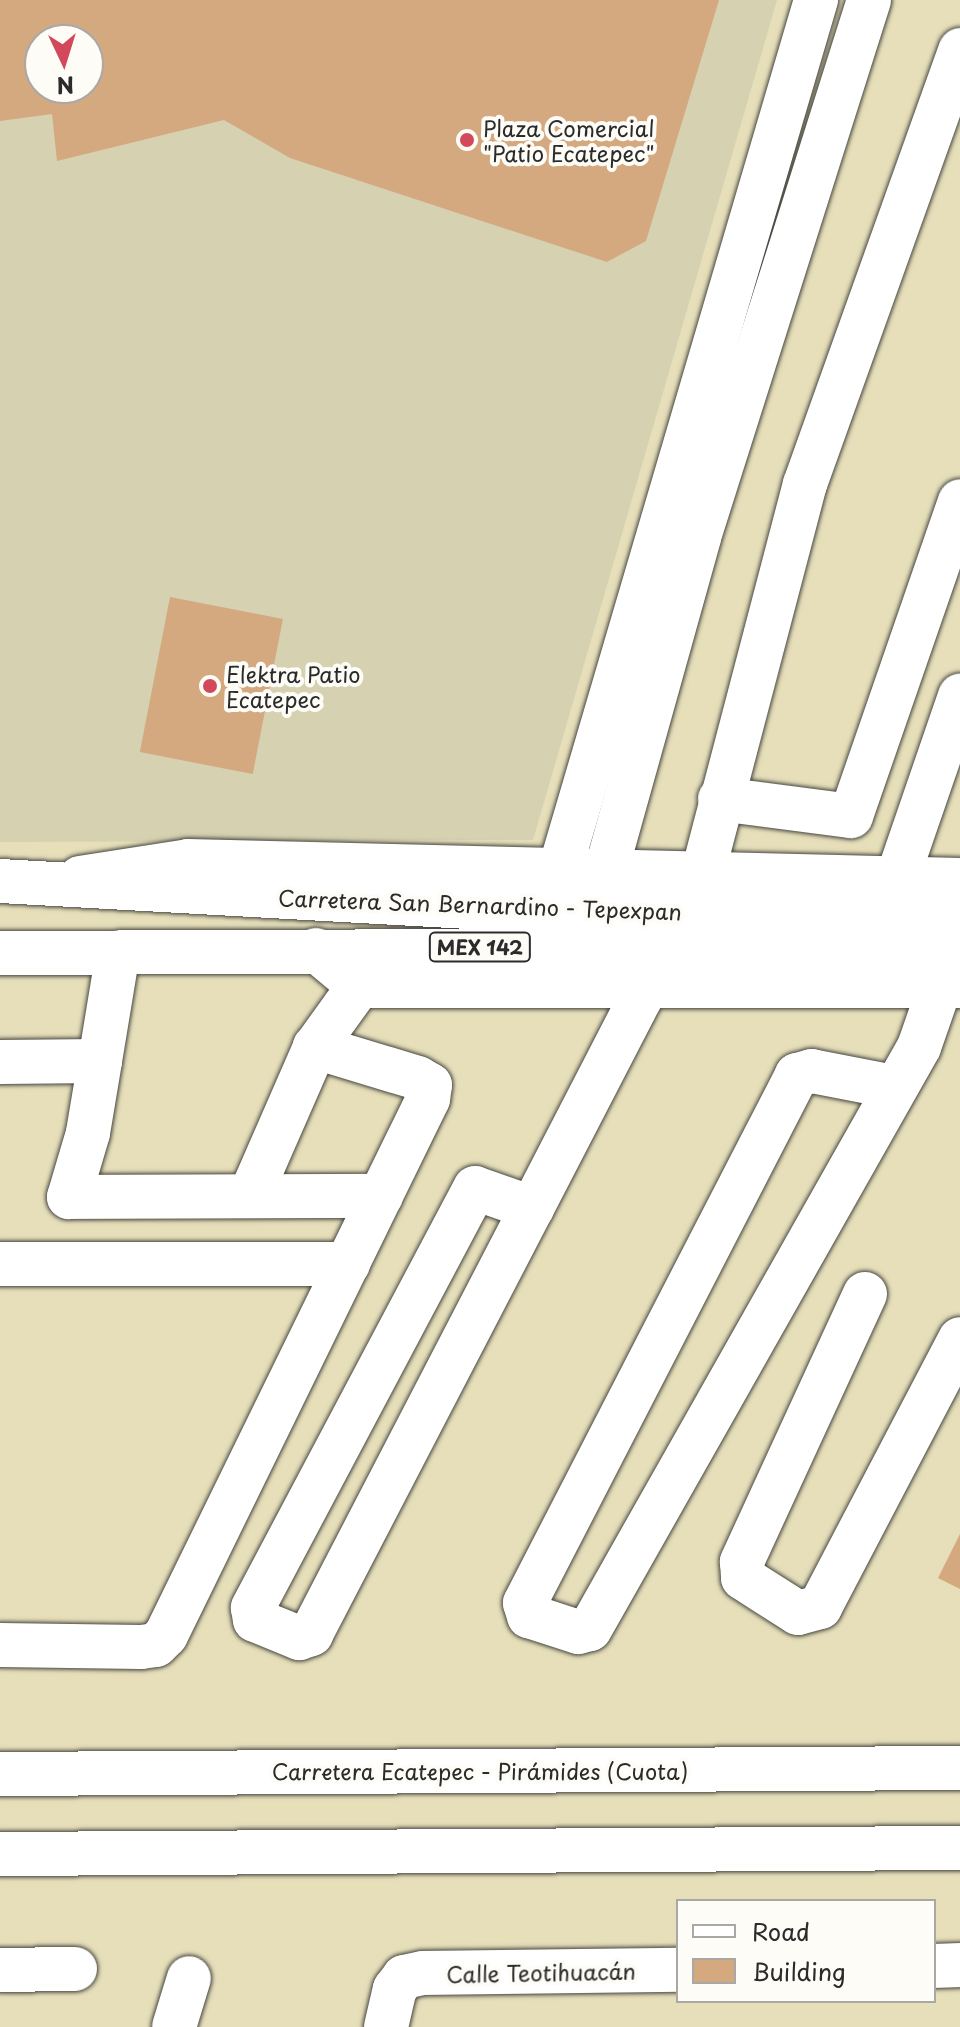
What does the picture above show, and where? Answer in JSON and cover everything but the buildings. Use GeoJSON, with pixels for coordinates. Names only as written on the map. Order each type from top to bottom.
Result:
{"type":"FeatureCollection","features":[{"type":"Feature","properties":{"kind":"main road"},"geometry":{"type":"LineString","coordinates":[[554,891],[816,0]]}},
{"type":"Feature","properties":{"kind":"main road"},"geometry":{"type":"LineString","coordinates":[[600,893],[699,537],[869,0]]}},
{"type":"Feature","properties":{"kind":"main road"},"geometry":{"type":"LineString","coordinates":[[698,895],[720,799],[805,484],[960,50]]}},
{"type":"Feature","properties":{"kind":"main road"},"geometry":{"type":"LineString","coordinates":[[828,897],[851,816],[960,501]]}},
{"type":"Feature","properties":{"kind":"main road"},"geometry":{"type":"LineString","coordinates":[[897,879],[960,696]]}},
{"type":"Feature","properties":{"kind":"main road"},"geometry":{"type":"LineString","coordinates":[[720,799],[851,816]]}},
{"type":"Feature","properties":{"kind":"main road"},"geometry":{"type":"LineString","coordinates":[[828,897],[897,879],[960,880]]}},
{"type":"Feature","properties":{"kind":"main road","name":"Carretera San Bernardino - Tepexpan"},"geometry":{"type":"LineString","coordinates":[[0,881],[828,897],[955,952]]}},
{"type":"Feature","properties":{"kind":"main road"},"geometry":{"type":"LineString","coordinates":[[316,950],[359,986],[647,987],[955,952],[919,1047],[590,1629],[578,1632],[529,1616],[525,1603],[797,1075],[812,1071],[894,1087]]}},
{"type":"Feature","properties":{"kind":"main road","name":"Carretera San Bernardino - Tepexpan"},"geometry":{"type":"LineString","coordinates":[[0,953],[316,950],[955,952]]}},
{"type":"Feature","properties":{"kind":"main road"},"geometry":{"type":"LineString","coordinates":[[118,952],[88,1133],[69,1197],[381,1196]]}},
{"type":"Feature","properties":{"kind":"main road"},"geometry":{"type":"LineString","coordinates":[[250,1196],[315,1047],[359,986]]}},
{"type":"Feature","properties":{"kind":"main road"},"geometry":{"type":"LineString","coordinates":[[532,1208],[481,1186],[475,1188],[253,1608],[255,1620],[299,1638],[311,1634],[647,987]]}},
{"type":"Feature","properties":{"kind":"main road"},"geometry":{"type":"LineString","coordinates":[[0,1645],[141,1647],[156,1645],[166,1635],[381,1196],[430,1085],[315,1047]]}},
{"type":"Feature","properties":{"kind":"main road"},"geometry":{"type":"LineString","coordinates":[[0,1062],[100,1061]]}},
{"type":"Feature","properties":{"kind":"main road"},"geometry":{"type":"LineString","coordinates":[[0,1264],[348,1264]]}},
{"type":"Feature","properties":{"kind":"main road"},"geometry":{"type":"LineString","coordinates":[[865,1294],[742,1562],[743,1578],[798,1613],[820,1607],[960,1339]]}},
{"type":"Feature","properties":{"kind":"main road","name":"Carretera Ecatepec - Pirámides (Cuota)"},"geometry":{"type":"LineString","coordinates":[[0,1774],[960,1768]]}},
{"type":"Feature","properties":{"kind":"main road"},"geometry":{"type":"LineString","coordinates":[[0,1854],[960,1848]]}},
{"type":"Feature","properties":{"kind":"main road"},"geometry":{"type":"LineString","coordinates":[[936,1966],[960,1965]]}},
{"type":"Feature","properties":{"kind":"main road"},"geometry":{"type":"LineString","coordinates":[[0,1970],[75,1969]]}},
{"type":"Feature","properties":{"kind":"main road","name":"Calle Teotihuacán"},"geometry":{"type":"LineString","coordinates":[[386,2027],[395,1989],[404,1977],[676,1970]]}},
{"type":"Feature","properties":{"kind":"main road"},"geometry":{"type":"LineString","coordinates":[[174,2027],[189,1978]]}},
{"type":"Feature","properties":{"kind":"shaded area"},"geometry":{"type":"Polygon","coordinates":[[[0,0],[777,0],[533,840],[0,842],[0,0]]]}},
{"type":"Feature","properties":{"kind":"place","name":"Plaza Comercial \"Patio Ecatepec\""},"geometry":{"type":"Point","coordinates":[467,140]}},
{"type":"Feature","properties":{"kind":"place","name":"Elektra Patio Ecatepec"},"geometry":{"type":"Point","coordinates":[210,686]}}]}
